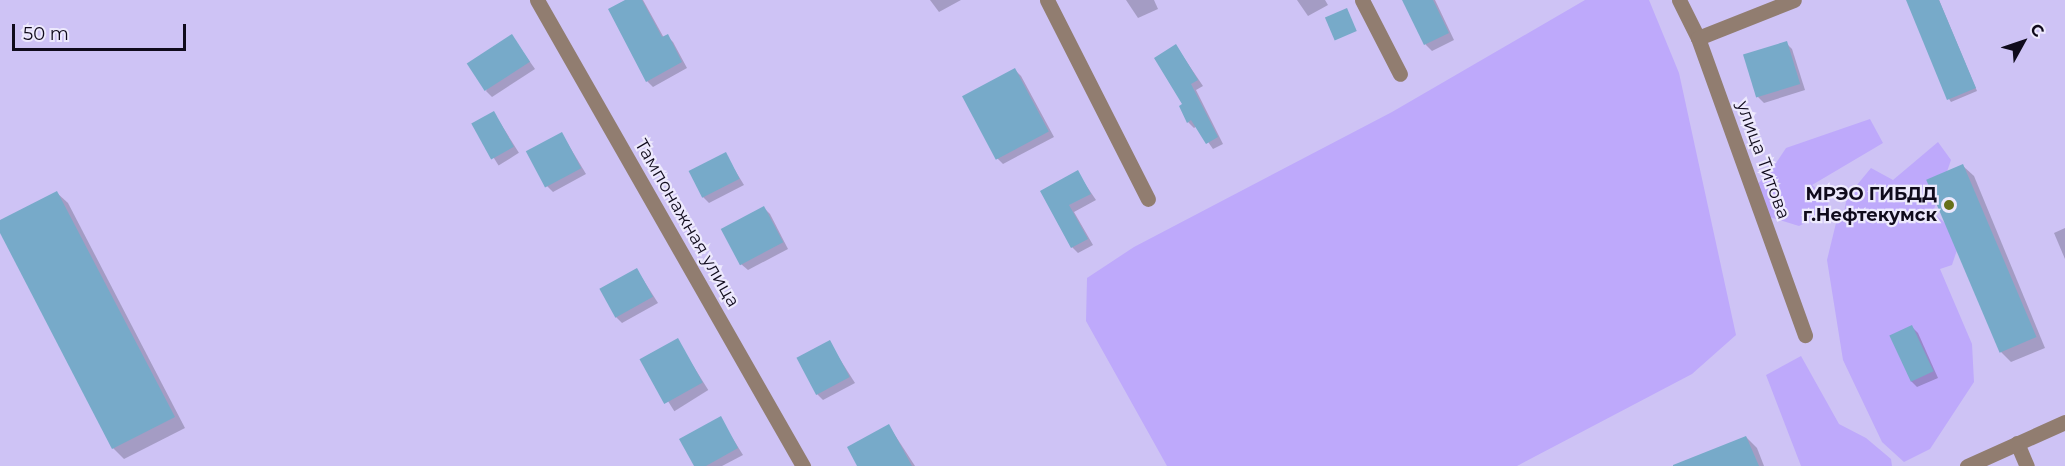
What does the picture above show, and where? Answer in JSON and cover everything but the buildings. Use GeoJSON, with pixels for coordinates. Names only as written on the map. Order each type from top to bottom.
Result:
{"type":"FeatureCollection","features":[{"type":"Feature","properties":{"kind":"street","name":"Тампонажная улица"},"geometry":{"type":"LineString","coordinates":[[537,0],[803,466]]}},
{"type":"Feature","properties":{"kind":"street"},"geometry":{"type":"LineString","coordinates":[[1047,0],[1148,199]]}},
{"type":"Feature","properties":{"kind":"street"},"geometry":{"type":"LineString","coordinates":[[1362,0],[1400,74]]}},
{"type":"Feature","properties":{"kind":"street","name":"улица Титова"},"geometry":{"type":"LineString","coordinates":[[1679,0],[1698,38],[1805,335]]}},
{"type":"Feature","properties":{"kind":"street"},"geometry":{"type":"LineString","coordinates":[[1698,38],[1794,0]]}},
{"type":"Feature","properties":{"kind":"street"},"geometry":{"type":"LineString","coordinates":[[1967,466],[2065,422]]}},
{"type":"Feature","properties":{"kind":"street"},"geometry":{"type":"LineString","coordinates":[[2017,443],[2027,466]]}},
{"type":"Feature","properties":{"kind":"shaded area"},"geometry":{"type":"Polygon","coordinates":[[[1585,0],[1649,0],[1679,73],[1736,335],[1692,374],[1517,466],[1167,466],[1086,321],[1087,278],[1134,247],[1392,112],[1585,0]]]}},
{"type":"Feature","properties":{"kind":"shaded area"},"geometry":{"type":"Polygon","coordinates":[[[1870,119],[1883,143],[1812,185],[1830,199],[1825,213],[1799,226],[1753,212],[1749,192],[1770,172],[1786,148],[1870,119]]]}},
{"type":"Feature","properties":{"kind":"shaded area"},"geometry":{"type":"Polygon","coordinates":[[[1938,142],[1951,160],[1933,212],[1961,238],[1952,265],[1940,269],[1972,344],[1974,382],[1930,449],[1904,462],[1882,442],[1843,360],[1827,260],[1836,223],[1843,217],[1847,197],[1871,168],[1893,180],[1938,142]]]}},
{"type":"Feature","properties":{"kind":"shaded area"},"geometry":{"type":"Polygon","coordinates":[[[1801,356],[1839,424],[1866,438],[1891,459],[1892,466],[1801,466],[1766,375],[1801,356]]]}},
{"type":"Feature","properties":{"kind":"place","name":"МРЭО ГИБДД г.Нефтекумск"},"geometry":{"type":"Point","coordinates":[1949,205]}}]}
